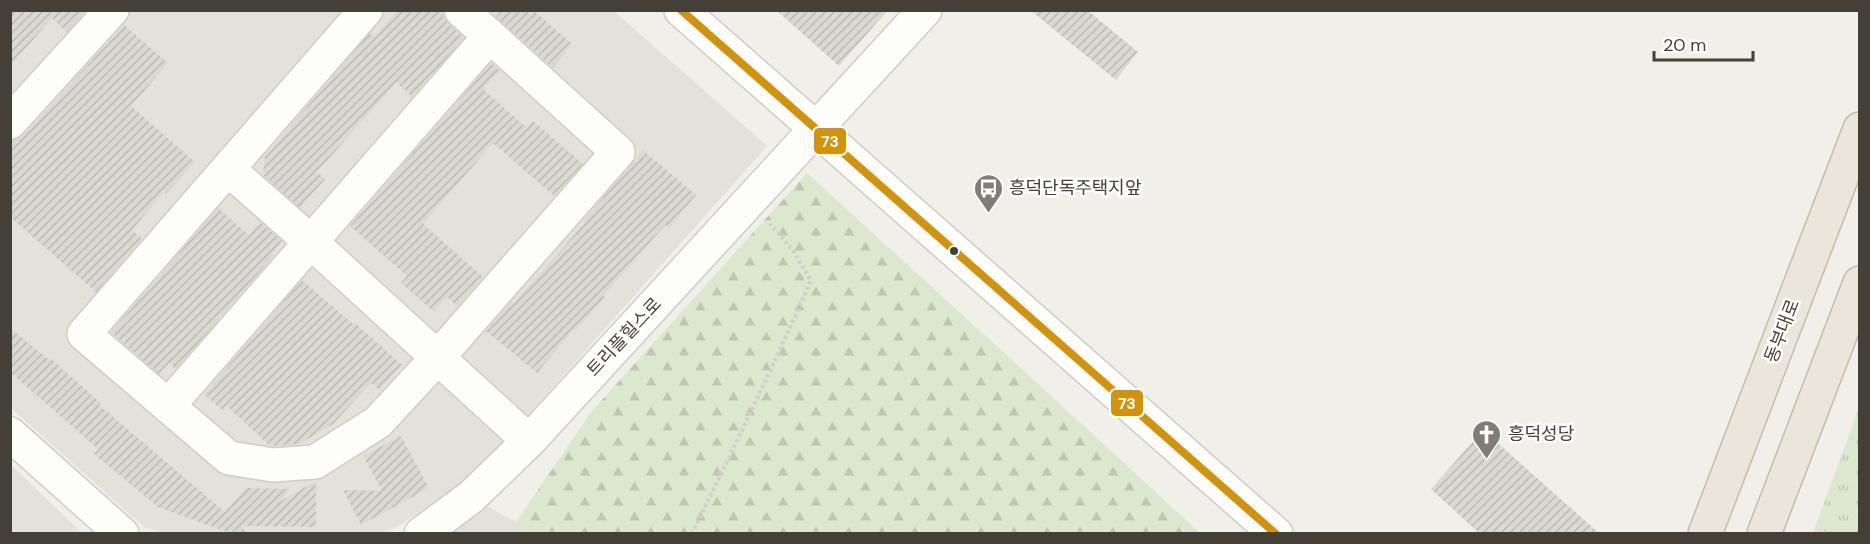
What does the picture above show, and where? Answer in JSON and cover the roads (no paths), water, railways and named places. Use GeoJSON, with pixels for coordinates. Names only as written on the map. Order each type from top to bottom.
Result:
{"type":"FeatureCollection","features":[{"type":"Feature","properties":{"kind":"highway","name":"동부대로"},"geometry":{"type":"LineString","coordinates":[[1704,534],[1858,133]]}},
{"type":"Feature","properties":{"kind":"highway"},"geometry":{"type":"LineString","coordinates":[[1764,534],[1860,283]]}},
{"type":"Feature","properties":{"kind":"street"},"geometry":{"type":"LineString","coordinates":[[10,122],[112,10]]}},
{"type":"Feature","properties":{"kind":"street"},"geometry":{"type":"LineString","coordinates":[[366,10],[84,334],[229,458],[273,465],[315,462],[378,422],[618,152],[461,10]]}},
{"type":"Feature","properties":{"kind":"street"},"geometry":{"type":"LineString","coordinates":[[681,10],[1276,534]]}},
{"type":"Feature","properties":{"kind":"street","name":"트리플힐스로"},"geometry":{"type":"LineString","coordinates":[[421,534],[471,497],[529,441],[925,10]]}},
{"type":"Feature","properties":{"kind":"street"},"geometry":{"type":"LineString","coordinates":[[168,406],[490,36]]}},
{"type":"Feature","properties":{"kind":"street"},"geometry":{"type":"LineString","coordinates":[[228,169],[529,441]]}},
{"type":"Feature","properties":{"kind":"street"},"geometry":{"type":"LineString","coordinates":[[10,434],[122,534]]}},
{"type":"Feature","properties":{"kind":"place","name":"흥덕단독주택지앞"},"geometry":{"type":"Point","coordinates":[988,214]}},
{"type":"Feature","properties":{"kind":"place","name":"흥덕성당"},"geometry":{"type":"Point","coordinates":[1487,460]}}]}
